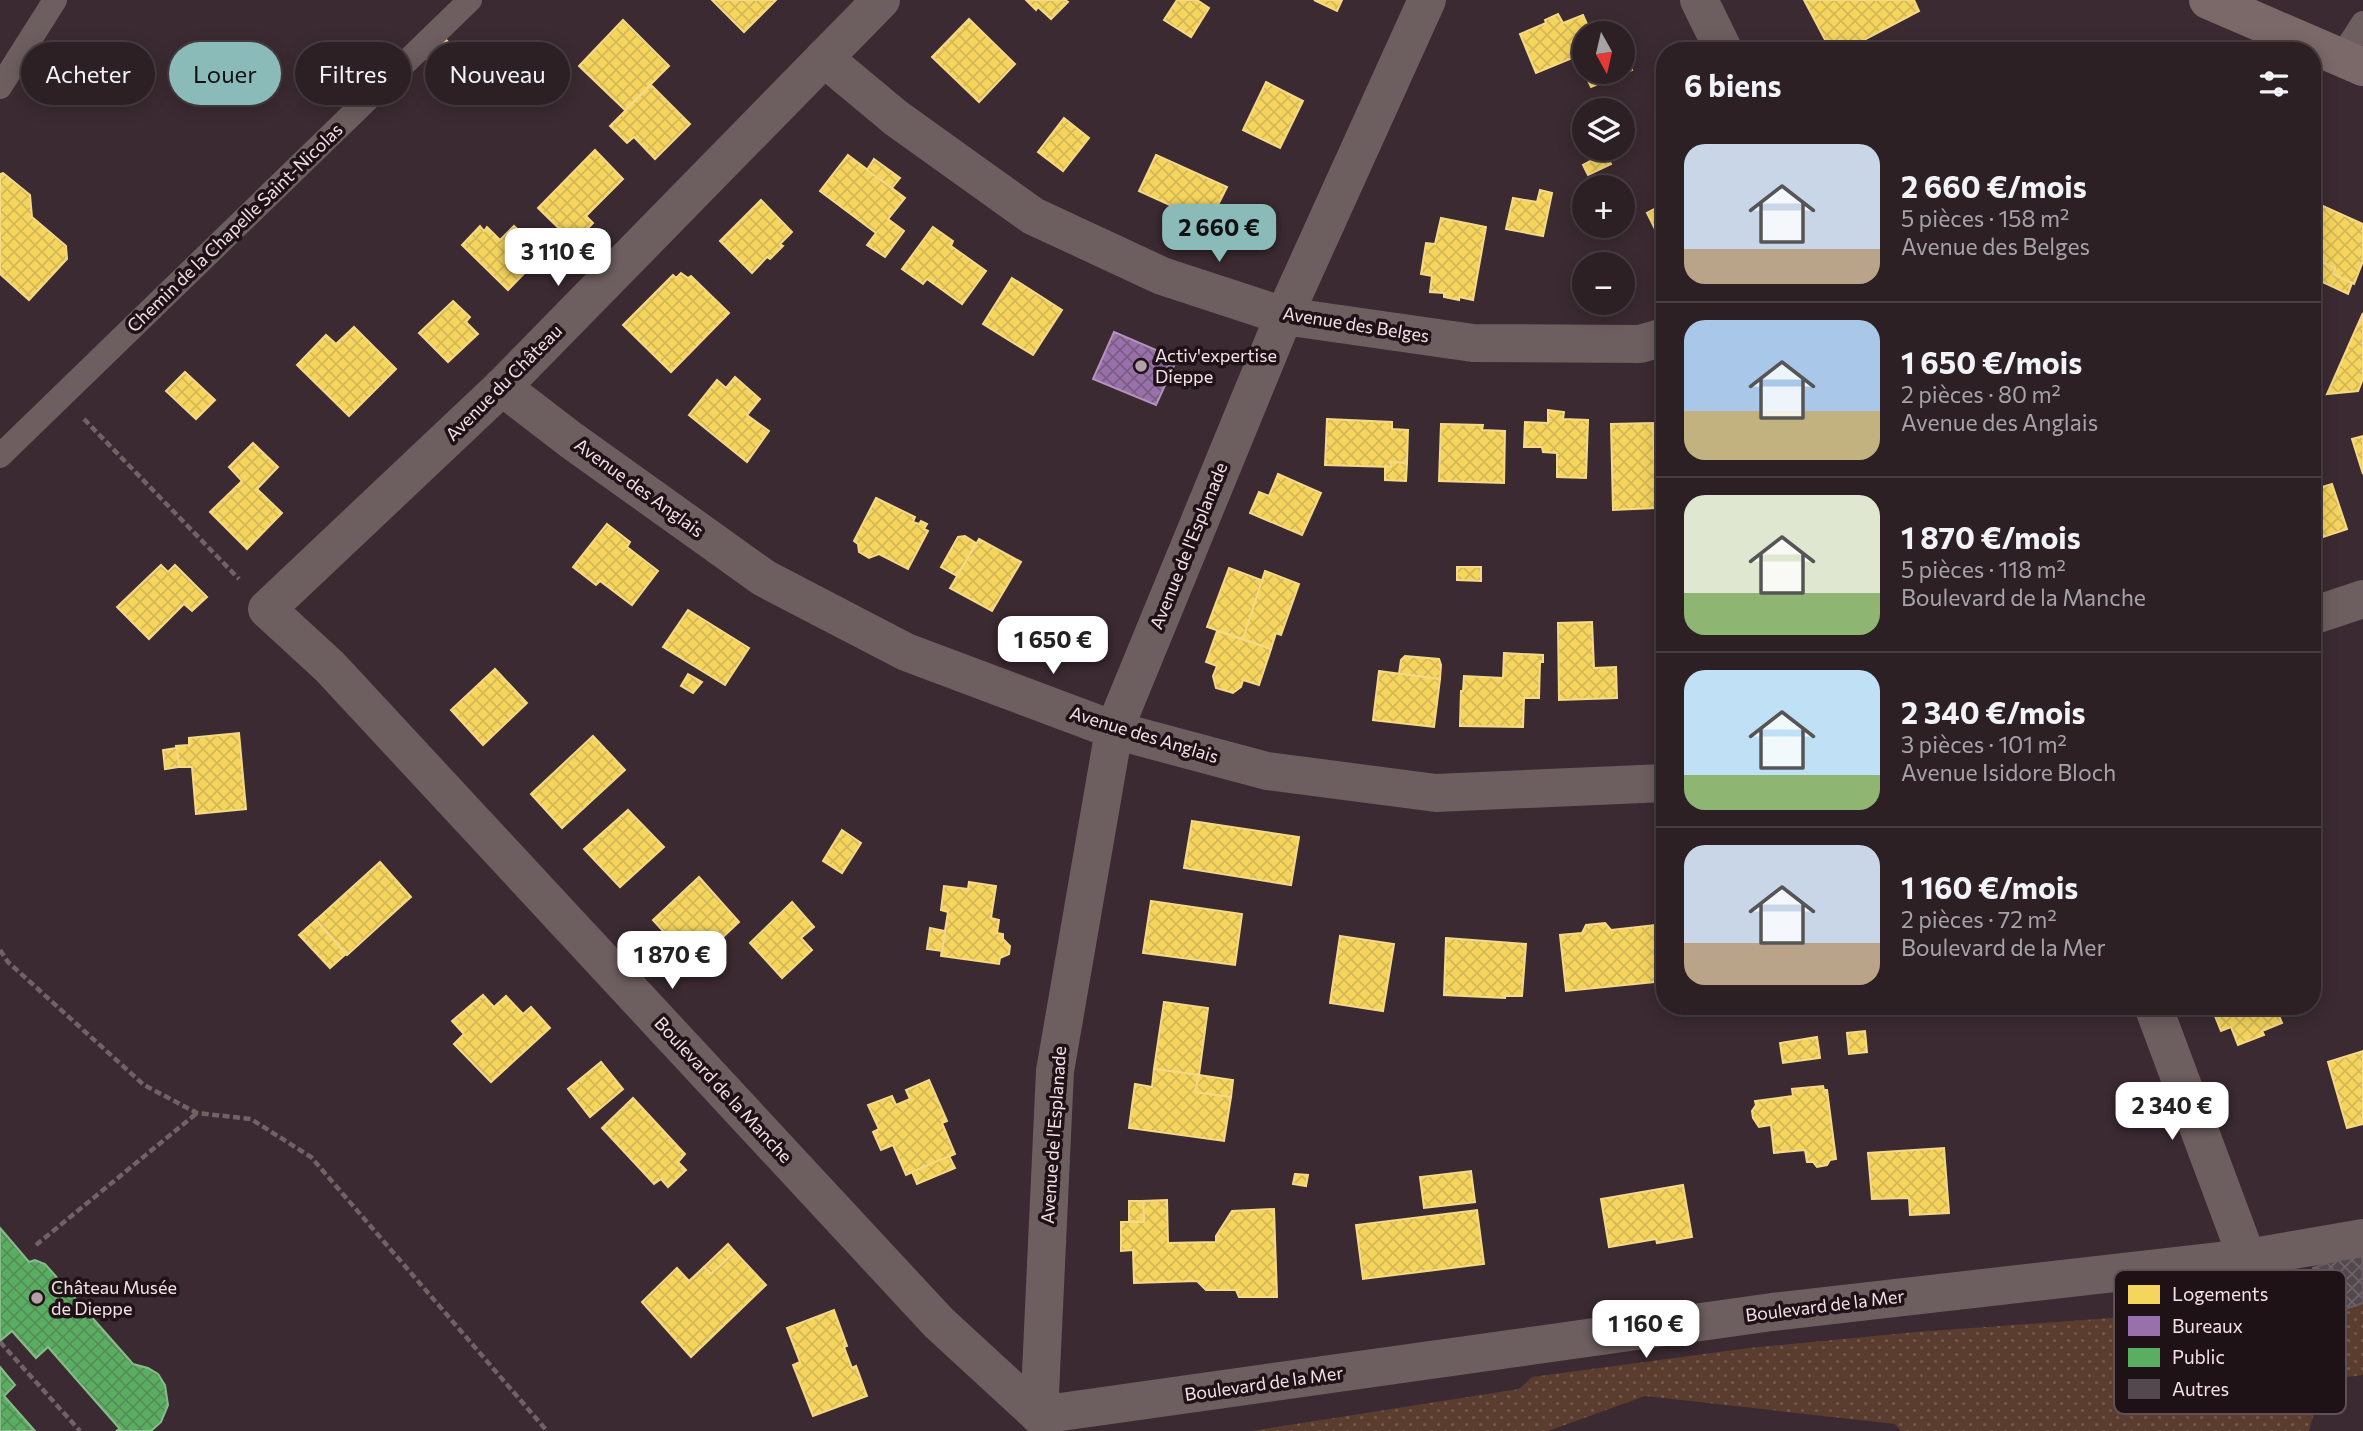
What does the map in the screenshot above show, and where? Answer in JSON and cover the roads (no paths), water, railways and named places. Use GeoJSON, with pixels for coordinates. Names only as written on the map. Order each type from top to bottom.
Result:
{"type":"FeatureCollection","features":[{"type":"Feature","properties":{"kind":"main road"},"geometry":{"type":"LineString","coordinates":[[2208,0],[2306,42]]}},
{"type":"Feature","properties":{"kind":"main road"},"geometry":{"type":"LineString","coordinates":[[2321,49],[2352,62]]}},
{"type":"Feature","properties":{"kind":"street","name":"Avenue du Château"},"geometry":{"type":"LineString","coordinates":[[267,609],[502,387],[881,0]]}},
{"type":"Feature","properties":{"kind":"street","name":"Avenue de l'Esplanade"},"geometry":{"type":"LineString","coordinates":[[1039,1416],[1055,1071],[1114,730],[1284,316],[1427,0]]}},
{"type":"Feature","properties":{"kind":"street"},"geometry":{"type":"LineString","coordinates":[[1699,0],[1720,42]]}},
{"type":"Feature","properties":{"kind":"street","name":"Avenue des Belges"},"geometry":{"type":"LineString","coordinates":[[824,58],[896,118],[1033,216],[1162,276],[1284,316],[1473,343],[1640,344],[1656,339]]}},
{"type":"Feature","properties":{"kind":"street","name":"Avenue des Anglais"},"geometry":{"type":"LineString","coordinates":[[502,387],[571,440],[764,578],[906,652],[1114,730],[1267,771],[1436,793],[1656,783]]}},
{"type":"Feature","properties":{"kind":"street"},"geometry":{"type":"LineString","coordinates":[[2321,613],[2363,599]]}},
{"type":"Feature","properties":{"kind":"street","name":"Boulevard de la Manche"},"geometry":{"type":"LineString","coordinates":[[267,609],[330,667],[939,1323],[1039,1416]]}},
{"type":"Feature","properties":{"kind":"street"},"geometry":{"type":"LineString","coordinates":[[2156,1015],[2247,1258]]}},
{"type":"Feature","properties":{"kind":"street","name":"Boulevard de la Mer"},"geometry":{"type":"LineString","coordinates":[[2141,1270],[2247,1258],[2363,1238]]}},
{"type":"Feature","properties":{"kind":"street","name":"Boulevard de la Mer"},"geometry":{"type":"LineString","coordinates":[[1039,1416],[1772,1312],[2114,1273]]}},
{"type":"Feature","properties":{"kind":"lane"},"geometry":{"type":"LineString","coordinates":[[0,87],[55,0]]}},
{"type":"Feature","properties":{"kind":"lane","name":"Chemin de la Chapelle Saint-Nicolas"},"geometry":{"type":"LineString","coordinates":[[0,456],[470,0]]}},
{"type":"Feature","properties":{"kind":"lane"},"geometry":{"type":"LineString","coordinates":[[2352,62],[2363,23]]}},
{"type":"Feature","properties":{"kind":"place","name":"Activ'expertise Dieppe"},"geometry":{"type":"Point","coordinates":[1141,366]}},
{"type":"Feature","properties":{"kind":"place","name":"Château Musée de Dieppe"},"geometry":{"type":"Point","coordinates":[37,1298]}}]}
